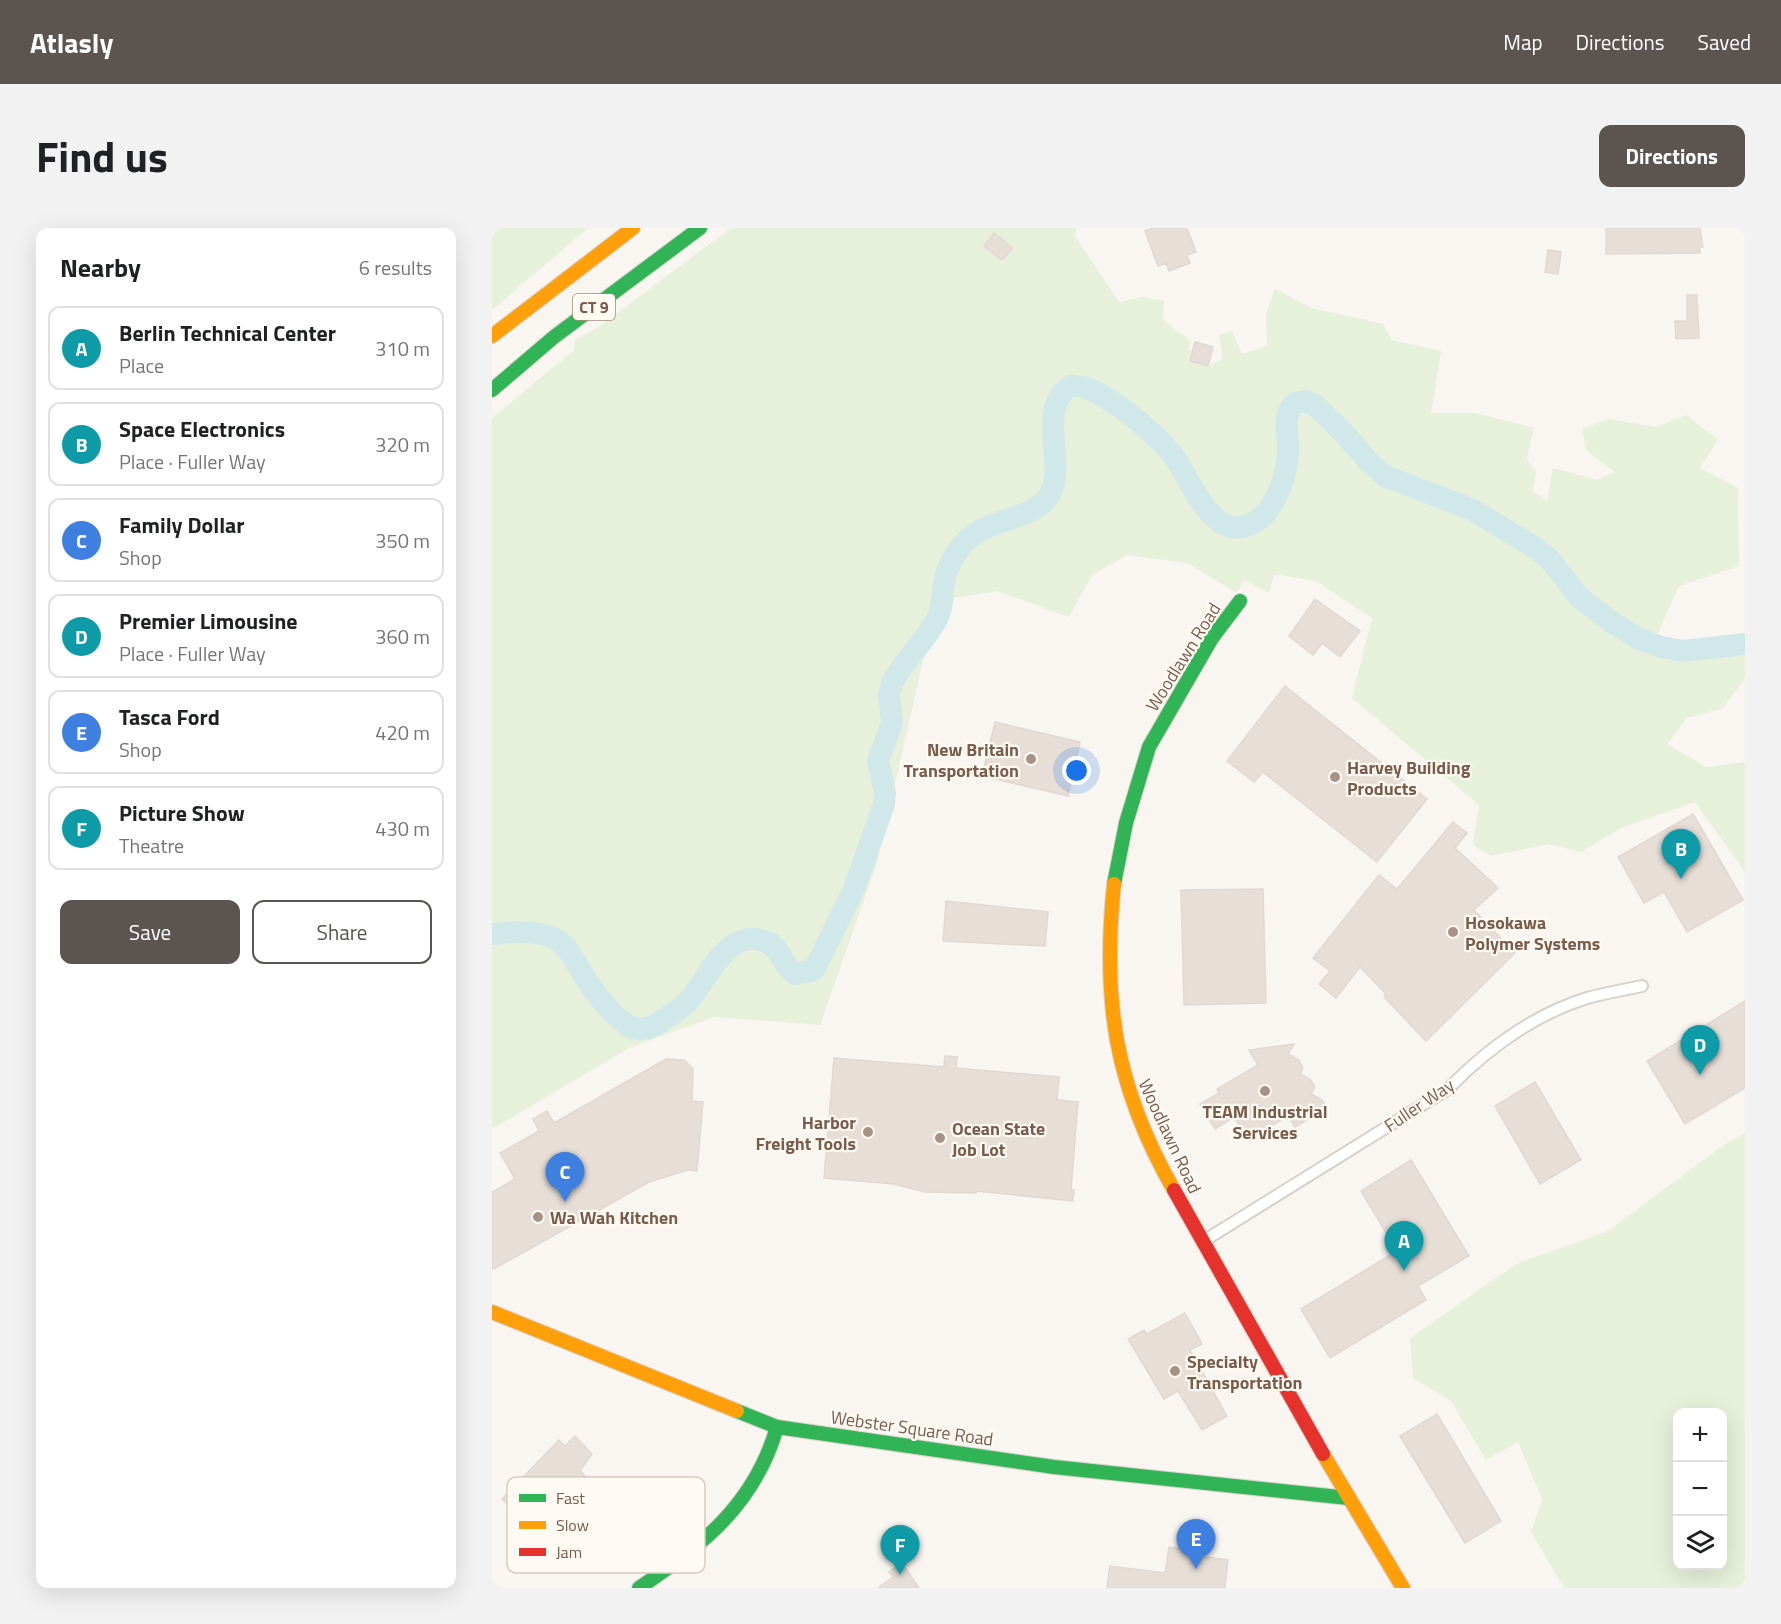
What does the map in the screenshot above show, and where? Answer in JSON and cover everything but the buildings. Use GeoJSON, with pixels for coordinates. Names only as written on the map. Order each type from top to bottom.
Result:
{"type":"FeatureCollection","features":[{"type":"Feature","properties":{"kind":"main road","name":"CT 9"},"geometry":{"type":"LineString","coordinates":[[492,336],[633,228]]}},
{"type":"Feature","properties":{"kind":"main road","name":"CT 9"},"geometry":{"type":"LineString","coordinates":[[492,390],[554,337],[700,228]]}},
{"type":"Feature","properties":{"kind":"main road","name":"Woodlawn Road"},"geometry":{"type":"LineString","coordinates":[[1240,601],[1201,656],[1149,747],[1122,843],[1110,924],[1110,986],[1116,1041],[1126,1085],[1158,1162],[1348,1498],[1403,1588]]}},
{"type":"Feature","properties":{"kind":"main road","name":"Webster Square Road"},"geometry":{"type":"LineString","coordinates":[[492,1312],[777,1427],[1054,1467],[1348,1498]]}},
{"type":"Feature","properties":{"kind":"main road"},"geometry":{"type":"LineString","coordinates":[[705,1538],[732,1512],[763,1468],[777,1427]]}},
{"type":"Feature","properties":{"kind":"main road"},"geometry":{"type":"LineString","coordinates":[[639,1588],[661,1573]]}},
{"type":"Feature","properties":{"kind":"street","name":"Fuller Way"},"geometry":{"type":"LineString","coordinates":[[1202,1242],[1448,1089],[1480,1056],[1523,1027],[1586,998],[1642,986]]}},
{"type":"Feature","properties":{"kind":"green space"},"geometry":{"type":"Polygon","coordinates":[[[492,228],[588,228],[492,310],[492,228]]]}},
{"type":"Feature","properties":{"kind":"green space"},"geometry":{"type":"Polygon","coordinates":[[[731,228],[1077,228],[1075,236],[1119,302],[1142,297],[1164,301],[1163,320],[1191,341],[1188,349],[1193,351],[1190,361],[1208,366],[1223,359],[1219,335],[1232,331],[1242,354],[1267,346],[1266,314],[1275,289],[1312,308],[1383,324],[1392,340],[1441,351],[1431,413],[1475,413],[1534,428],[1527,459],[1536,472],[1533,491],[1547,502],[1553,468],[1597,480],[1615,472],[1586,450],[1582,429],[1608,419],[1655,427],[1686,415],[1718,440],[1700,468],[1738,488],[1739,566],[1679,586],[1651,649],[1740,648],[1745,653],[1745,678],[1723,708],[1687,718],[1667,744],[1706,767],[1745,762],[1745,872],[1695,802],[1621,828],[1581,852],[1548,844],[1491,856],[1473,845],[1479,805],[1352,698],[1372,618],[1316,581],[1274,574],[1269,593],[1244,580],[1237,593],[1187,563],[1127,555],[1092,575],[1069,617],[997,591],[953,598],[925,652],[877,863],[820,1025],[714,1017],[629,1048],[494,1128],[492,1126],[492,418],[573,351],[576,339],[597,328],[731,228]]]}},
{"type":"Feature","properties":{"kind":"green space"},"geometry":{"type":"Polygon","coordinates":[[[1745,1133],[1745,1588],[1564,1588],[1531,1532],[1542,1499],[1518,1442],[1486,1460],[1451,1401],[1413,1378],[1410,1338],[1516,1264],[1608,1231],[1725,1144],[1745,1133]]]}},
{"type":"Feature","properties":{"kind":"waterway"},"geometry":{"type":"LineString","coordinates":[[492,934],[522,932],[543,934],[557,940],[567,949],[595,993],[612,1012],[627,1025],[638,1029],[655,1025],[672,1015],[691,998],[724,953],[733,945],[744,940],[756,939],[769,943],[795,974],[814,970],[854,889],[884,804],[885,793],[878,761],[892,723],[889,695],[892,683],[937,619],[947,571],[963,544],[987,527],[1033,510],[1050,494],[1055,468],[1053,422],[1055,407],[1060,395],[1071,386],[1096,392],[1140,422],[1172,454],[1204,506],[1225,525],[1238,527],[1253,523],[1268,510],[1274,501],[1283,481],[1287,460],[1288,413],[1295,403],[1306,401],[1316,406],[1385,476],[1473,510],[1537,549],[1551,561],[1579,597],[1610,621],[1639,639],[1661,647],[1683,651],[1745,644]]}},
{"type":"Feature","properties":{"kind":"traffic: fast"},"geometry":{"type":"LineString","coordinates":[[492,390],[554,337],[700,228]]}},
{"type":"Feature","properties":{"kind":"traffic: fast"},"geometry":{"type":"LineString","coordinates":[[1114,884],[1126,823],[1149,747],[1212,638],[1240,601]]}},
{"type":"Feature","properties":{"kind":"traffic: fast"},"geometry":{"type":"LineString","coordinates":[[737,1411],[777,1427],[1054,1467],[1348,1498]]}},
{"type":"Feature","properties":{"kind":"traffic: fast"},"geometry":{"type":"LineString","coordinates":[[705,1538],[741,1500],[755,1479],[777,1427]]}},
{"type":"Feature","properties":{"kind":"traffic: fast"},"geometry":{"type":"LineString","coordinates":[[639,1588],[661,1573]]}},
{"type":"Feature","properties":{"kind":"traffic: slow"},"geometry":{"type":"LineString","coordinates":[[492,336],[633,228]]}},
{"type":"Feature","properties":{"kind":"traffic: slow"},"geometry":{"type":"LineString","coordinates":[[1114,884],[1110,967],[1117,1042],[1138,1115],[1174,1190]]}},
{"type":"Feature","properties":{"kind":"traffic: slow"},"geometry":{"type":"LineString","coordinates":[[492,1312],[737,1411]]}},
{"type":"Feature","properties":{"kind":"traffic: slow"},"geometry":{"type":"LineString","coordinates":[[1323,1454],[1403,1588]]}},
{"type":"Feature","properties":{"kind":"traffic: jam"},"geometry":{"type":"LineString","coordinates":[[1174,1190],[1323,1454]]}},
{"type":"Feature","properties":{"kind":"place","name":"New Britain Transportation"},"geometry":{"type":"Point","coordinates":[1031,759]}},
{"type":"Feature","properties":{"kind":"place","name":"Harvey Building Products"},"geometry":{"type":"Point","coordinates":[1335,777]}},
{"type":"Feature","properties":{"kind":"place","name":"Space Electronics"},"geometry":{"type":"Point","coordinates":[1681,879]}},
{"type":"Feature","properties":{"kind":"place","name":"Hosokawa Polymer Systems"},"geometry":{"type":"Point","coordinates":[1453,932]}},
{"type":"Feature","properties":{"kind":"place","name":"Premier Limousine"},"geometry":{"type":"Point","coordinates":[1700,1075]}},
{"type":"Feature","properties":{"kind":"place","name":"TEAM Industrial Services"},"geometry":{"type":"Point","coordinates":[1265,1091]}},
{"type":"Feature","properties":{"kind":"place","name":"Harbor Freight Tools"},"geometry":{"type":"Point","coordinates":[868,1132]}},
{"type":"Feature","properties":{"kind":"place","name":"Ocean State Job Lot"},"geometry":{"type":"Point","coordinates":[940,1138]}},
{"type":"Feature","properties":{"kind":"place","name":"Family Dollar"},"geometry":{"type":"Point","coordinates":[565,1202]}},
{"type":"Feature","properties":{"kind":"place","name":"Wa Wah Kitchen"},"geometry":{"type":"Point","coordinates":[538,1217]}},
{"type":"Feature","properties":{"kind":"place","name":"Berlin Technical Center"},"geometry":{"type":"Point","coordinates":[1404,1271]}},
{"type":"Feature","properties":{"kind":"place","name":"Specialty Transportation"},"geometry":{"type":"Point","coordinates":[1175,1371]}},
{"type":"Feature","properties":{"kind":"place","name":"Tasca Ford"},"geometry":{"type":"Point","coordinates":[1196,1569]}},
{"type":"Feature","properties":{"kind":"place","name":"Picture Show"},"geometry":{"type":"Point","coordinates":[900,1575]}}]}
